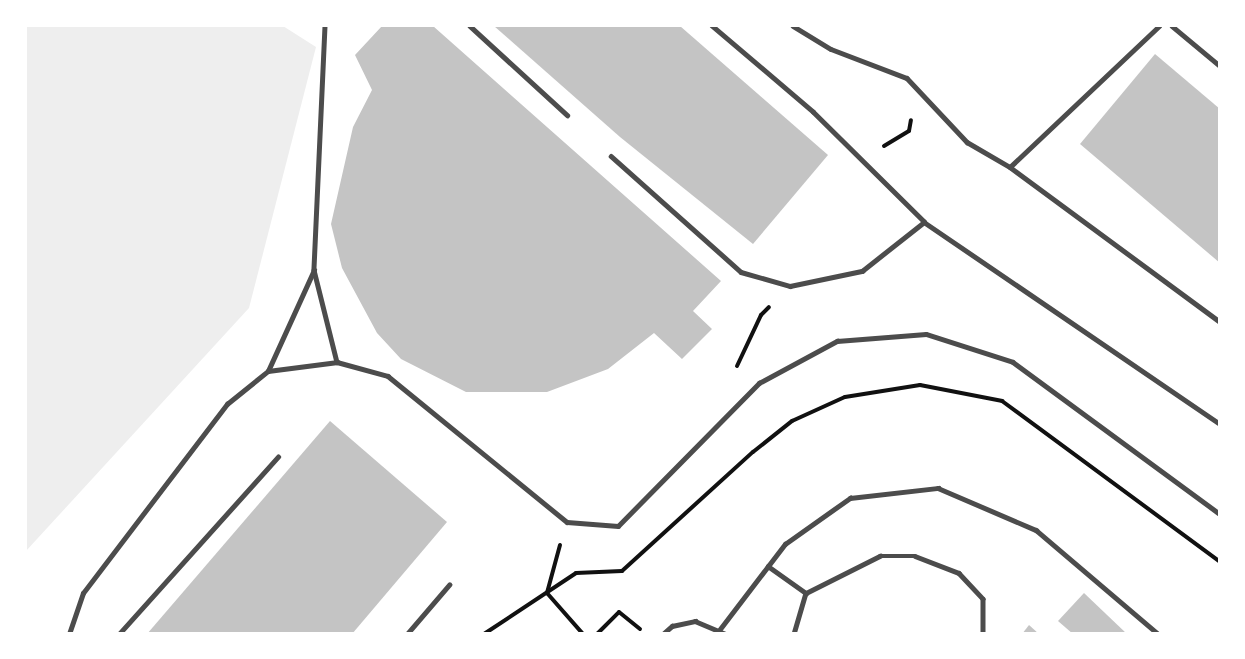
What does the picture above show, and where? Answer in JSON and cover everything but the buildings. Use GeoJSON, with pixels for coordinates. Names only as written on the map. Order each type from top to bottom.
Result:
{"type":"FeatureCollection","features":[{"type":"Feature","properties":{"kind":"lane"},"geometry":{"type":"LineString","coordinates":[[326,26],[314,270],[337,362]]}},
{"type":"Feature","properties":{"kind":"lane"},"geometry":{"type":"LineString","coordinates":[[470,26],[567,115]]}},
{"type":"Feature","properties":{"kind":"lane"},"geometry":{"type":"LineString","coordinates":[[712,26],[863,159],[924,222],[1220,424]]}},
{"type":"Feature","properties":{"kind":"lane"},"geometry":{"type":"LineString","coordinates":[[793,26],[831,49],[907,78],[967,142],[1010,167],[1220,322]]}},
{"type":"Feature","properties":{"kind":"lane"},"geometry":{"type":"LineString","coordinates":[[1010,167],[1159,26]]}},
{"type":"Feature","properties":{"kind":"lane"},"geometry":{"type":"LineString","coordinates":[[1172,26],[1220,66]]}},
{"type":"Feature","properties":{"kind":"lane"},"geometry":{"type":"LineString","coordinates":[[611,156],[741,272],[790,286],[862,271],[924,222]]}},
{"type":"Feature","properties":{"kind":"lane"},"geometry":{"type":"LineString","coordinates":[[69,633],[83,593],[227,404],[268,371],[314,270]]}},
{"type":"Feature","properties":{"kind":"lane"},"geometry":{"type":"LineString","coordinates":[[268,371],[337,362],[388,376],[567,522],[618,526],[759,383],[837,341],[926,334],[1013,362],[1220,514]]}},
{"type":"Feature","properties":{"kind":"lane"},"geometry":{"type":"LineString","coordinates":[[119,633],[278,457]]}},
{"type":"Feature","properties":{"kind":"lane"},"geometry":{"type":"LineString","coordinates":[[720,629],[785,544],[850,498],[938,488],[1036,530],[1158,633]]}},
{"type":"Feature","properties":{"kind":"lane"},"geometry":{"type":"LineString","coordinates":[[794,633],[806,593],[880,555],[915,555],[959,573],[983,599],[983,633]]}},
{"type":"Feature","properties":{"kind":"lane"},"geometry":{"type":"LineString","coordinates":[[768,566],[806,593]]}},
{"type":"Feature","properties":{"kind":"lane"},"geometry":{"type":"LineString","coordinates":[[407,633],[448,585]]}},
{"type":"Feature","properties":{"kind":"lane"},"geometry":{"type":"LineString","coordinates":[[663,633],[672,626],[695,621],[720,629],[725,633]]}},
{"type":"Feature","properties":{"kind":"path"},"geometry":{"type":"LineString","coordinates":[[863,159],[909,130],[913,104],[907,78]]}},
{"type":"Feature","properties":{"kind":"path"},"geometry":{"type":"LineString","coordinates":[[734,374],[761,315],[790,286]]}},
{"type":"Feature","properties":{"kind":"path"},"geometry":{"type":"LineString","coordinates":[[567,522],[547,593],[583,633]]}},
{"type":"Feature","properties":{"kind":"path"},"geometry":{"type":"LineString","coordinates":[[597,633],[619,612],[645,633]]}},
{"type":"Feature","properties":{"kind":"shaded area"},"geometry":{"type":"Polygon","coordinates":[[[26,26],[283,26],[316,47],[249,308],[26,551],[26,26]]]}}]}
